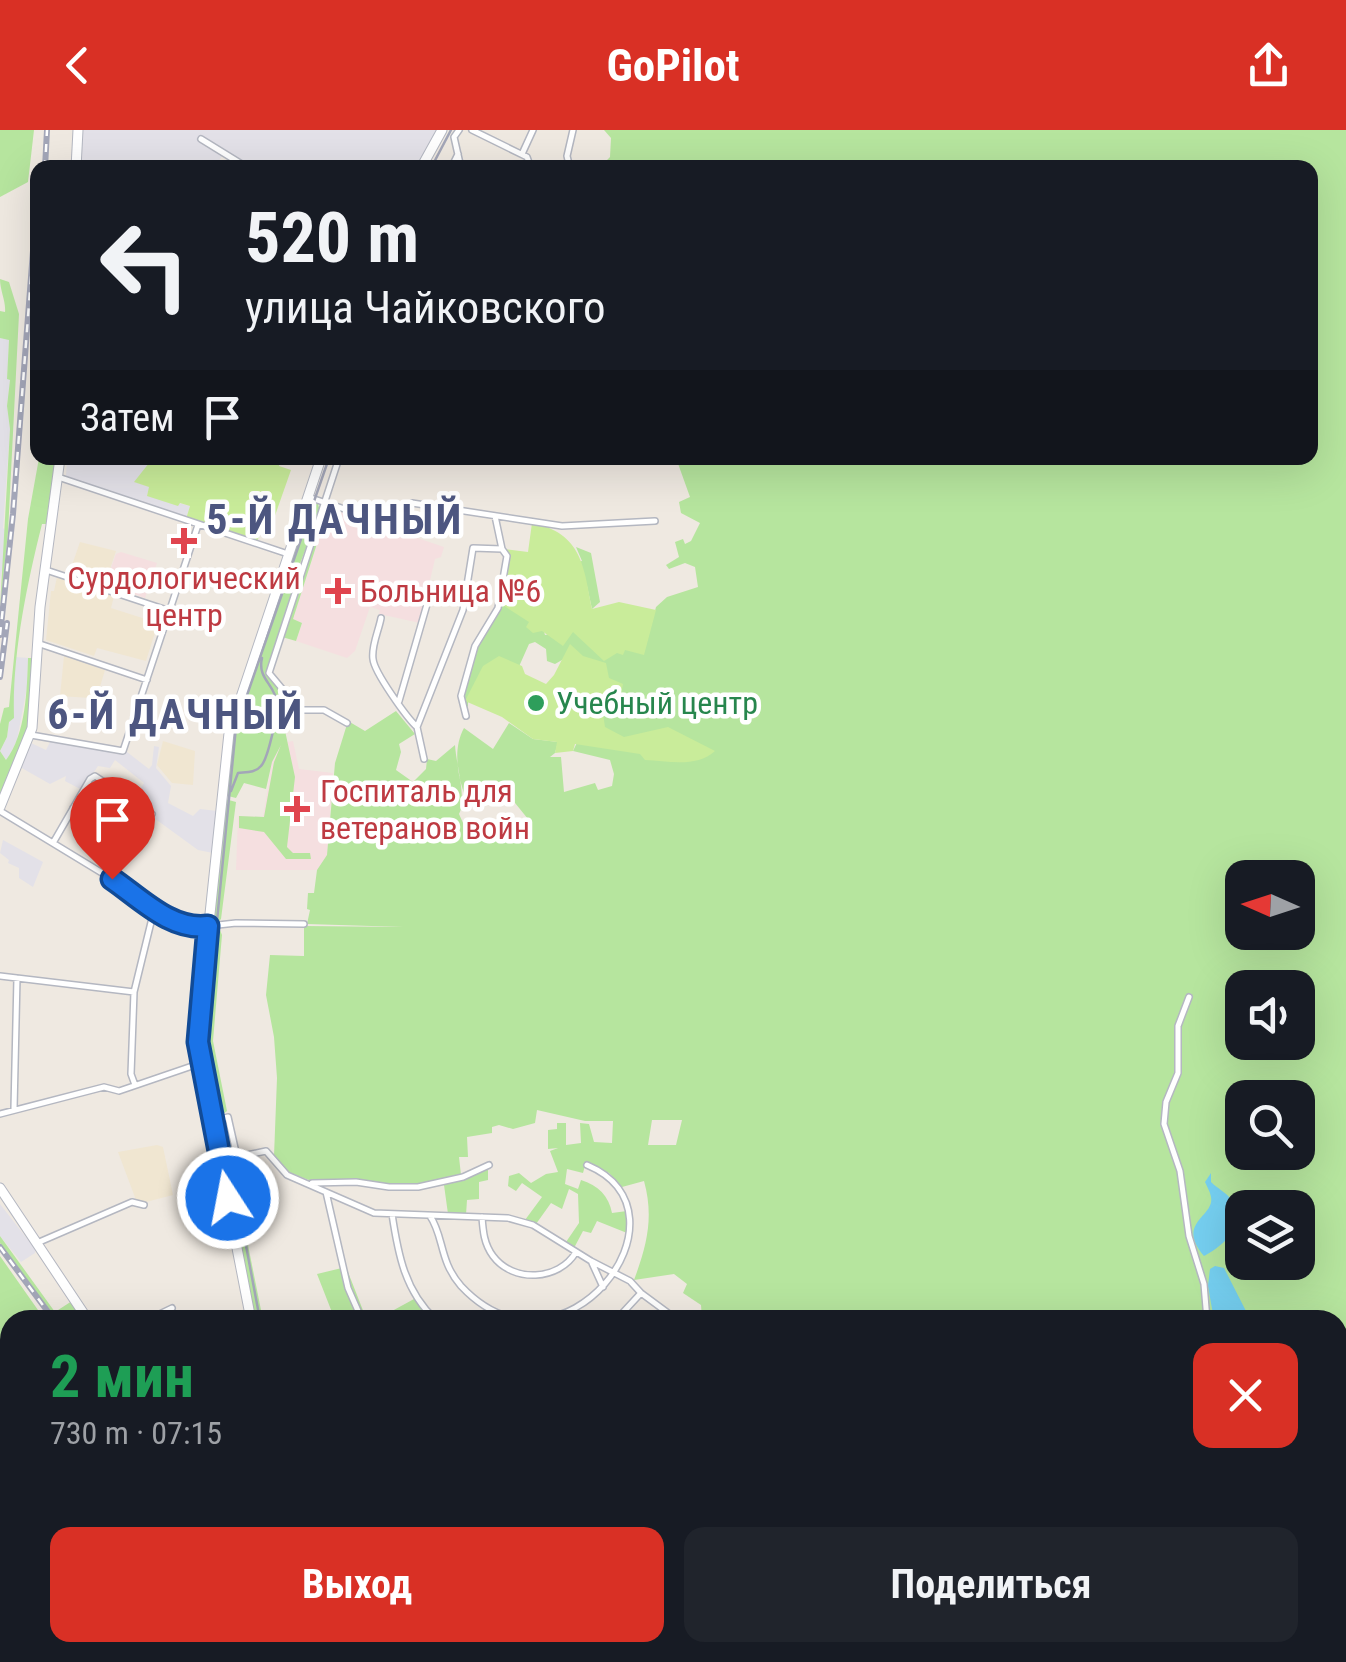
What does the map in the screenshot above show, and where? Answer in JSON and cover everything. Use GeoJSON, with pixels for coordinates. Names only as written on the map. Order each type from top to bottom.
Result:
{"type":"FeatureCollection","features":[{"type":"Feature","properties":{"kind":"street"},"geometry":{"type":"LineString","coordinates":[[76,160],[78,130]]}},
{"type":"Feature","properties":{"kind":"street"},"geometry":{"type":"LineString","coordinates":[[426,160],[442,130],[454,137]]}},
{"type":"Feature","properties":{"kind":"street"},"geometry":{"type":"LineString","coordinates":[[458,130],[454,137],[459,160]]}},
{"type":"Feature","properties":{"kind":"street"},"geometry":{"type":"LineString","coordinates":[[472,130],[528,160]]}},
{"type":"Feature","properties":{"kind":"street"},"geometry":{"type":"LineString","coordinates":[[522,154],[533,130]]}},
{"type":"Feature","properties":{"kind":"street"},"geometry":{"type":"LineString","coordinates":[[568,160],[573,130]]}},
{"type":"Feature","properties":{"kind":"street"},"geometry":{"type":"LineString","coordinates":[[201,139],[234,160]]}},
{"type":"Feature","properties":{"kind":"street"},"geometry":{"type":"LineString","coordinates":[[455,160],[458,154]]}},
{"type":"Feature","properties":{"kind":"street"},"geometry":{"type":"LineString","coordinates":[[59,465],[30,735],[0,809],[147,901],[154,910],[186,924],[304,924]]}},
{"type":"Feature","properties":{"kind":"street"},"geometry":{"type":"LineString","coordinates":[[250,1310],[200,1064],[198,1028],[228,736],[319,465]]}},
{"type":"Feature","properties":{"kind":"street"},"geometry":{"type":"LineString","coordinates":[[336,465],[270,667],[272,678],[300,710],[324,710],[348,722]]}},
{"type":"Feature","properties":{"kind":"street"},"geometry":{"type":"LineString","coordinates":[[58,477],[289,554]]}},
{"type":"Feature","properties":{"kind":"street"},"geometry":{"type":"LineString","coordinates":[[308,497],[381,521],[392,519],[412,503],[562,526],[655,521]]}},
{"type":"Feature","properties":{"kind":"street"},"geometry":{"type":"LineString","coordinates":[[466,716],[461,696],[475,646],[498,608],[508,556],[502,548],[494,515]]}},
{"type":"Feature","properties":{"kind":"street"},"geometry":{"type":"LineString","coordinates":[[30,735],[123,751],[198,525]]}},
{"type":"Feature","properties":{"kind":"street"},"geometry":{"type":"LineString","coordinates":[[417,728],[446,658],[463,602],[473,548],[502,548]]}},
{"type":"Feature","properties":{"kind":"street"},"geometry":{"type":"LineString","coordinates":[[285,566],[301,571]]}},
{"type":"Feature","properties":{"kind":"street"},"geometry":{"type":"LineString","coordinates":[[46,570],[170,612]]}},
{"type":"Feature","properties":{"kind":"street"},"geometry":{"type":"LineString","coordinates":[[399,702],[430,594],[463,602]]}},
{"type":"Feature","properties":{"kind":"street"},"geometry":{"type":"LineString","coordinates":[[382,618],[372,656],[402,714],[417,728],[424,760]]}},
{"type":"Feature","properties":{"kind":"street"},"geometry":{"type":"LineString","coordinates":[[37,643],[147,680]]}},
{"type":"Feature","properties":{"kind":"street"},"geometry":{"type":"LineString","coordinates":[[52,843],[95,776],[152,814]]}},
{"type":"Feature","properties":{"kind":"street"},"geometry":{"type":"LineString","coordinates":[[73,808],[132,846]]}},
{"type":"Feature","properties":{"kind":"street"},"geometry":{"type":"LineString","coordinates":[[136,1085],[130,1074],[134,992],[154,910]]}},
{"type":"Feature","properties":{"kind":"street"},"geometry":{"type":"LineString","coordinates":[[0,976],[134,992]]}},
{"type":"Feature","properties":{"kind":"street"},"geometry":{"type":"LineString","coordinates":[[14,1110],[17,978]]}},
{"type":"Feature","properties":{"kind":"street"},"geometry":{"type":"LineString","coordinates":[[1189,998],[1178,1026],[1178,1074],[1166,1102],[1164,1124],[1180,1171],[1188,1236],[1204,1284],[1206,1310]]}},
{"type":"Feature","properties":{"kind":"street"},"geometry":{"type":"LineString","coordinates":[[0,1114],[104,1087],[119,1091],[200,1064]]}},
{"type":"Feature","properties":{"kind":"street"},"geometry":{"type":"LineString","coordinates":[[212,1121],[228,1116],[237,1156],[266,1151],[288,1176],[374,1212],[482,1217],[533,1225],[630,1281],[664,1310]]}},
{"type":"Feature","properties":{"kind":"street"},"geometry":{"type":"LineString","coordinates":[[309,1183],[356,1182],[403,1188],[448,1182],[489,1165]]}},
{"type":"Feature","properties":{"kind":"street"},"geometry":{"type":"LineString","coordinates":[[574,1310],[604,1287],[626,1246],[627,1204],[616,1181],[587,1165]]}},
{"type":"Feature","properties":{"kind":"street"},"geometry":{"type":"LineString","coordinates":[[0,1188],[81,1310]]}},
{"type":"Feature","properties":{"kind":"street"},"geometry":{"type":"LineString","coordinates":[[326,1192],[348,1288],[358,1310]]}},
{"type":"Feature","properties":{"kind":"street"},"geometry":{"type":"LineString","coordinates":[[37,1243],[132,1202],[144,1205]]}},
{"type":"Feature","properties":{"kind":"street"},"geometry":{"type":"LineString","coordinates":[[392,1214],[410,1286],[426,1310]]}},
{"type":"Feature","properties":{"kind":"street"},"geometry":{"type":"LineString","coordinates":[[430,1216],[435,1222],[441,1252],[456,1280],[493,1310]]}},
{"type":"Feature","properties":{"kind":"street"},"geometry":{"type":"LineString","coordinates":[[482,1217],[487,1246],[502,1266],[512,1271],[532,1275],[551,1272],[566,1266],[576,1252]]}},
{"type":"Feature","properties":{"kind":"street"},"geometry":{"type":"LineString","coordinates":[[591,1261],[604,1287]]}},
{"type":"Feature","properties":{"kind":"street"},"geometry":{"type":"LineString","coordinates":[[625,1310],[641,1293]]}},
{"type":"Feature","properties":{"kind":"street"},"geometry":{"type":"LineString","coordinates":[[168,1310],[172,1308]]}},
{"type":"Feature","properties":{"kind":"shaded area"},"geometry":{"type":"Polygon","coordinates":[[[81,130],[441,130],[424,160],[237,160],[201,142],[222,156],[219,160],[79,160],[81,130]]]}},
{"type":"Feature","properties":{"kind":"shaded area"},"geometry":{"type":"Polygon","coordinates":[[[0,338],[9,339],[10,429],[3,528],[6,550],[0,580],[0,338]]]}},
{"type":"Feature","properties":{"kind":"shaded area"},"geometry":{"type":"Polygon","coordinates":[[[67,465],[148,465],[135,482],[150,487],[147,495],[190,506],[186,519],[66,477],[67,465]]]}},
{"type":"Feature","properties":{"kind":"shaded area","name":"Больница №6"},"geometry":{"type":"Polygon","coordinates":[[[329,508],[444,547],[441,557],[435,559],[420,623],[379,614],[380,610],[370,607],[355,651],[347,658],[296,641],[302,623],[293,619],[329,508]]]}},
{"type":"Feature","properties":{"kind":"shaded area"},"geometry":{"type":"Polygon","coordinates":[[[80,542],[116,551],[105,584],[70,571],[80,542]]]}},
{"type":"Feature","properties":{"kind":"shaded area"},"geometry":{"type":"Polygon","coordinates":[[[121,552],[157,563],[145,598],[105,584],[116,554],[121,552]]]}},
{"type":"Feature","properties":{"kind":"shaded area"},"geometry":{"type":"Polygon","coordinates":[[[57,577],[114,596],[111,608],[158,623],[146,661],[97,648],[94,656],[46,640],[51,591],[57,577]]]}},
{"type":"Feature","properties":{"kind":"shaded area"},"geometry":{"type":"Polygon","coordinates":[[[64,656],[105,670],[99,690],[90,698],[60,696],[64,656]]]}},
{"type":"Feature","properties":{"kind":"shaded area"},"geometry":{"type":"Polygon","coordinates":[[[16,657],[28,658],[27,687],[17,740],[7,761],[0,751],[9,721],[14,717],[16,657]]]}},
{"type":"Feature","properties":{"kind":"shaded area"},"geometry":{"type":"Polygon","coordinates":[[[51,740],[117,754],[127,752],[149,769],[154,746],[159,747],[156,768],[171,786],[168,803],[193,816],[200,809],[217,811],[213,853],[198,850],[132,802],[144,783],[115,760],[110,768],[98,766],[82,790],[65,781],[66,776],[50,784],[20,767],[31,743],[46,750],[51,740]]]}},
{"type":"Feature","properties":{"kind":"shaded area"},"geometry":{"type":"Polygon","coordinates":[[[163,741],[195,751],[193,785],[172,783],[157,765],[163,741]]]}},
{"type":"Feature","properties":{"kind":"shaded area","name":"Госпиталь для ветеранов войн"},"geometry":{"type":"Polygon","coordinates":[[[293,741],[299,769],[333,773],[327,856],[317,870],[236,870],[238,816],[263,817],[272,762],[281,743],[293,741]]]}},
{"type":"Feature","properties":{"kind":"shaded area"},"geometry":{"type":"Polygon","coordinates":[[[3,840],[43,862],[33,887],[19,878],[19,868],[0,853],[3,840]]]}},
{"type":"Feature","properties":{"kind":"shaded area"},"geometry":{"type":"Polygon","coordinates":[[[163,1147],[173,1195],[146,1202],[136,1200],[118,1152],[163,1147]]]}},
{"type":"Feature","properties":{"kind":"shaded area"},"geometry":{"type":"Polygon","coordinates":[[[0,1204],[35,1249],[21,1262],[0,1236],[0,1204]]]}},
{"type":"Feature","properties":{"kind":"green space"},"geometry":{"type":"Polygon","coordinates":[[[0,130],[34,130],[28,182],[0,197],[0,130]]]}},
{"type":"Feature","properties":{"kind":"green space"},"geometry":{"type":"Polygon","coordinates":[[[604,130],[1346,130],[1346,1310],[701,1310],[701,1305],[683,1293],[687,1284],[674,1274],[634,1280],[648,1231],[644,1181],[622,1187],[609,1173],[586,1162],[583,1173],[567,1169],[565,1184],[578,1189],[581,1180],[587,1182],[605,1196],[612,1213],[627,1211],[627,1233],[597,1221],[591,1233],[583,1231],[574,1248],[566,1242],[579,1223],[578,1194],[569,1189],[562,1209],[551,1203],[536,1224],[525,1220],[542,1197],[522,1183],[516,1191],[508,1186],[509,1176],[519,1173],[531,1183],[558,1172],[550,1151],[558,1148],[548,1149],[548,1130],[557,1129],[557,1123],[566,1123],[566,1145],[581,1143],[580,1123],[589,1124],[594,1142],[612,1143],[613,1121],[585,1121],[537,1110],[535,1123],[513,1129],[499,1125],[492,1127],[492,1133],[467,1137],[468,1157],[459,1157],[461,1175],[407,1187],[314,1182],[288,1172],[274,1156],[277,1078],[266,995],[270,955],[304,956],[304,926],[403,927],[307,924],[308,893],[314,893],[317,870],[327,855],[335,763],[348,721],[365,731],[396,711],[415,734],[399,744],[396,770],[413,782],[426,769],[427,759],[436,761],[455,745],[458,765],[458,744],[464,728],[493,749],[509,723],[533,739],[558,742],[550,757],[561,757],[564,792],[595,783],[598,790],[612,786],[610,760],[573,751],[598,699],[619,703],[605,680],[569,656],[555,664],[547,661],[546,649],[535,642],[529,644],[517,671],[468,702],[468,707],[463,697],[477,645],[499,608],[507,574],[582,561],[576,547],[591,553],[600,602],[592,609],[587,586],[543,628],[545,635],[572,630],[595,651],[646,645],[656,607],[667,597],[698,587],[695,567],[685,563],[669,569],[666,565],[679,557],[675,542],[691,541],[700,523],[681,513],[679,502],[690,497],[679,465],[1318,465],[1318,160],[607,160],[611,138],[604,130]],[[460,780],[459,814],[472,843],[516,828],[528,819],[499,783],[465,796],[460,780]],[[652,1120],[648,1145],[676,1145],[682,1120],[652,1120]]]}},
{"type":"Feature","properties":{"kind":"green space"},"geometry":{"type":"Polygon","coordinates":[[[0,279],[9,282],[19,314],[8,532],[0,608],[10,380],[9,340],[0,338],[0,311],[5,312],[5,308],[0,279]]]}},
{"type":"Feature","properties":{"kind":"green space"},"geometry":{"type":"Polygon","coordinates":[[[38,465],[56,465],[49,524],[42,524],[21,622],[14,718],[9,722],[0,751],[0,724],[4,708],[9,707],[28,519],[38,465]]]}},
{"type":"Feature","properties":{"kind":"green space"},"geometry":{"type":"Polygon","coordinates":[[[147,465],[279,465],[291,470],[271,527],[263,525],[257,542],[186,519],[190,506],[147,496],[149,487],[134,482],[147,465]]]}},
{"type":"Feature","properties":{"kind":"green space"},"geometry":{"type":"Polygon","coordinates":[[[312,502],[318,504],[320,511],[298,569],[289,560],[307,506],[312,502]]]}},
{"type":"Feature","properties":{"kind":"green space"},"geometry":{"type":"Polygon","coordinates":[[[329,506],[293,619],[302,623],[296,641],[282,637],[324,508],[329,506]]]}},
{"type":"Feature","properties":{"kind":"green space"},"geometry":{"type":"Polygon","coordinates":[[[532,523],[561,535],[578,554],[592,609],[619,602],[656,610],[644,655],[625,650],[623,655],[617,653],[604,661],[573,632],[563,646],[542,631],[533,633],[526,627],[529,622],[501,604],[509,561],[504,549],[528,552],[532,523]]]}},
{"type":"Feature","properties":{"kind":"green space"},"geometry":{"type":"Polygon","coordinates":[[[287,570],[297,578],[268,675],[289,702],[284,726],[295,777],[287,847],[293,853],[310,853],[311,859],[286,859],[264,832],[239,828],[239,816],[264,817],[281,745],[272,762],[266,789],[244,783],[236,798],[224,795],[231,734],[287,570]]]}},
{"type":"Feature","properties":{"kind":"green space","name":"Учебный центр"},"geometry":{"type":"Polygon","coordinates":[[[570,644],[583,656],[606,663],[609,678],[623,684],[619,704],[601,700],[605,727],[624,737],[668,727],[715,751],[700,760],[682,762],[645,760],[640,754],[575,744],[573,751],[555,753],[557,742],[533,739],[502,717],[465,701],[483,666],[499,656],[522,666],[525,674],[546,684],[570,644]]]}},
{"type":"Feature","properties":{"kind":"green space"},"geometry":{"type":"Polygon","coordinates":[[[28,658],[33,658],[28,728],[0,800],[0,751],[6,760],[18,738],[28,658]]]}},
{"type":"Feature","properties":{"kind":"green space"},"geometry":{"type":"Polygon","coordinates":[[[225,799],[236,802],[218,922],[212,921],[225,799]]]}},
{"type":"Feature","properties":{"kind":"green space"},"geometry":{"type":"Polygon","coordinates":[[[211,928],[220,930],[222,935],[213,1041],[227,1111],[218,1118],[200,1044],[211,928]]]}},
{"type":"Feature","properties":{"kind":"green space"},"geometry":{"type":"Polygon","coordinates":[[[222,1122],[229,1128],[249,1222],[245,1230],[261,1310],[251,1310],[216,1127],[222,1122]]]}},
{"type":"Feature","properties":{"kind":"green space"},"geometry":{"type":"Polygon","coordinates":[[[488,1168],[488,1180],[479,1182],[479,1199],[467,1200],[466,1215],[448,1214],[444,1185],[488,1168]]]}},
{"type":"Feature","properties":{"kind":"green space"},"geometry":{"type":"Polygon","coordinates":[[[0,1236],[54,1310],[50,1310],[0,1243],[0,1236]]]}},
{"type":"Feature","properties":{"kind":"green space"},"geometry":{"type":"Polygon","coordinates":[[[0,1256],[38,1310],[0,1310],[0,1256]]]}},
{"type":"Feature","properties":{"kind":"green space"},"geometry":{"type":"Polygon","coordinates":[[[346,1267],[363,1310],[331,1310],[317,1274],[346,1267]]]}},
{"type":"Feature","properties":{"kind":"green space"},"geometry":{"type":"Polygon","coordinates":[[[414,1299],[423,1310],[394,1310],[414,1299]]]}},
{"type":"Feature","properties":{"kind":"green space"},"geometry":{"type":"Polygon","coordinates":[[[72,1301],[77,1310],[58,1310],[72,1301]]]}},
{"type":"Feature","properties":{"kind":"water"},"geometry":{"type":"Polygon","coordinates":[[[1211,1173],[1211,1182],[1225,1194],[1225,1241],[1204,1256],[1193,1235],[1211,1204],[1205,1182],[1211,1173]]]}},
{"type":"Feature","properties":{"kind":"water"},"geometry":{"type":"Polygon","coordinates":[[[1224,1268],[1225,1280],[1230,1280],[1245,1310],[1212,1310],[1210,1269],[1224,1268]]]}},
{"type":"Feature","properties":{"kind":"tram line"},"geometry":{"type":"LineString","coordinates":[[435,160],[451,130]]}},
{"type":"Feature","properties":{"kind":"tram line"},"geometry":{"type":"LineString","coordinates":[[258,1310],[206,1033],[236,727],[327,465]]}},
{"type":"Feature","properties":{"kind":"tram line"},"geometry":{"type":"LineString","coordinates":[[231,791],[238,773],[261,766],[272,736],[277,703],[262,671],[262,658]]}},
{"type":"Feature","properties":{"kind":"railway"},"geometry":{"type":"LineString","coordinates":[[45,160],[47,130]]}},
{"type":"Feature","properties":{"kind":"railway"},"geometry":{"type":"LineString","coordinates":[[0,635],[30,290]]}},
{"type":"Feature","properties":{"kind":"railway"},"geometry":{"type":"LineString","coordinates":[[0,677],[7,623]]}},
{"type":"Feature","properties":{"kind":"railway"},"geometry":{"type":"LineString","coordinates":[[0,1247],[47,1310]]}},
{"type":"Feature","properties":{"kind":"place","name":"Сурдологический центр"},"geometry":{"type":"Point","coordinates":[184,541]}},
{"type":"Feature","properties":{"kind":"place","name":"Больница №6"},"geometry":{"type":"Point","coordinates":[338,591]}},
{"type":"Feature","properties":{"kind":"place","name":"Учебный центр"},"geometry":{"type":"Point","coordinates":[536,703]}},
{"type":"Feature","properties":{"kind":"place","name":"Госпиталь для ветеранов войн"},"geometry":{"type":"Point","coordinates":[297,809]}},
{"type":"Feature","properties":{"kind":"district","name":"5-Й ДАЧНЫЙ"},"geometry":{"type":"Point","coordinates":[335,519]}},
{"type":"Feature","properties":{"kind":"district","name":"6-Й ДАЧНЫЙ"},"geometry":{"type":"Point","coordinates":[176,714]}},
{"type":"Feature","properties":{"kind":"route"},"geometry":{"type":"LineString","coordinates":[[112,879],[164,916],[208,926],[198,1042],[228,1198]]}}]}
